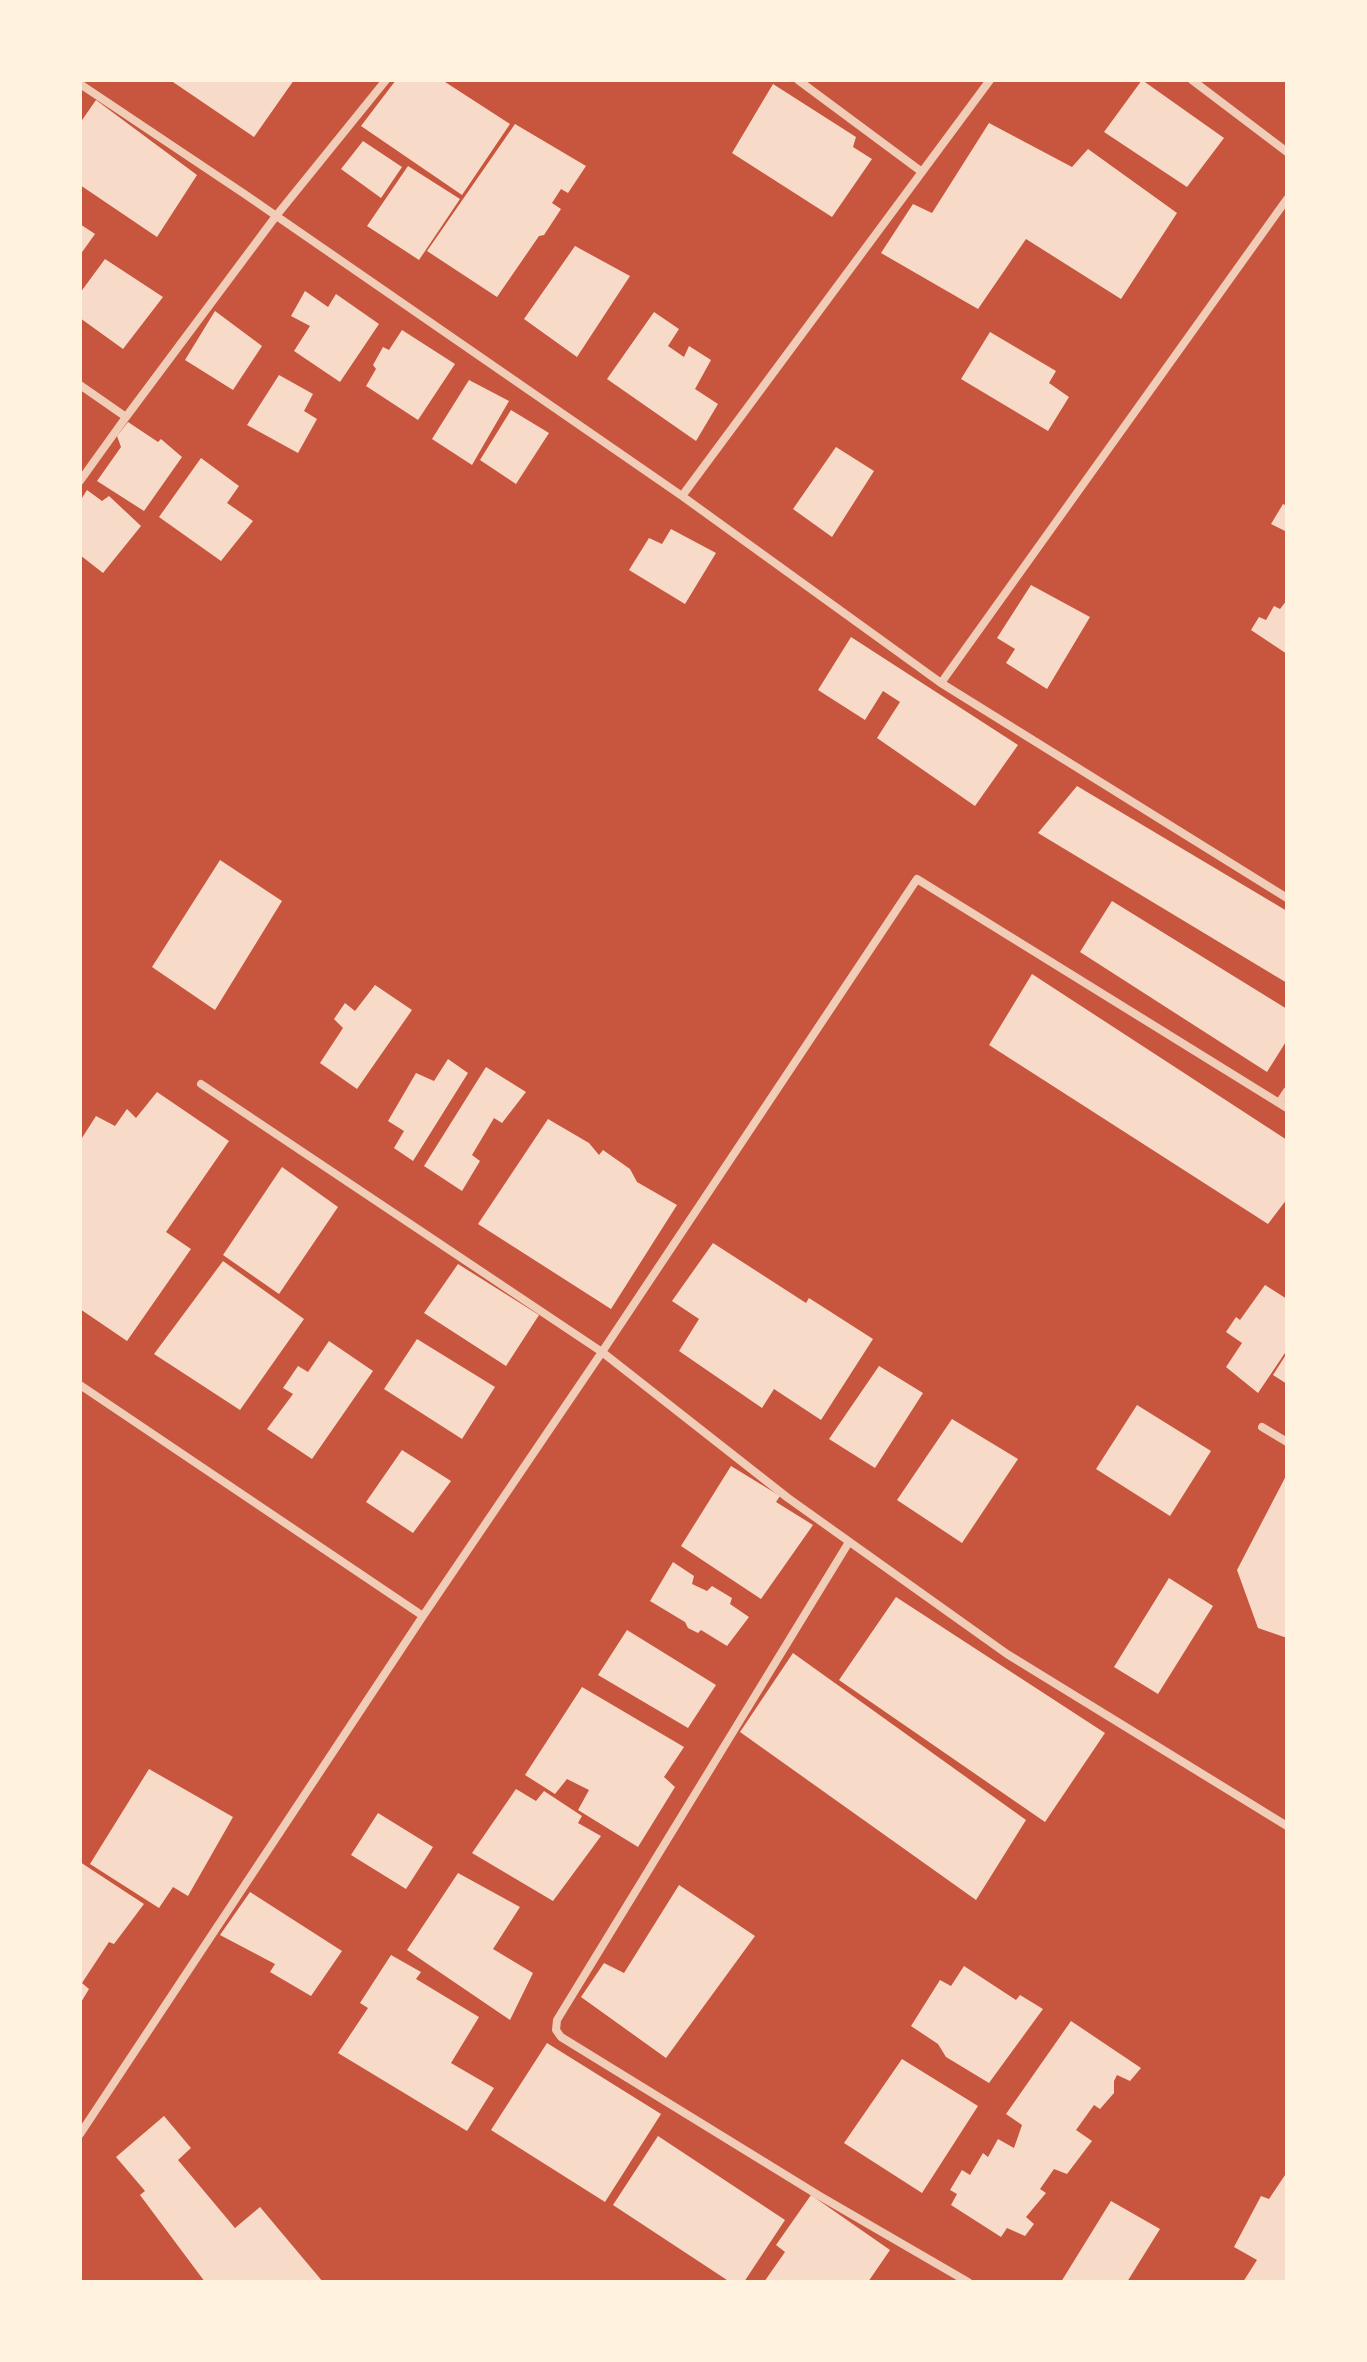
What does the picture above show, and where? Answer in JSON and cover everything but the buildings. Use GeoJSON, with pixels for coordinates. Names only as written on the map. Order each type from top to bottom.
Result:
{"type":"FeatureCollection","features":[{"type":"Feature","properties":{"kind":"street"},"geometry":{"type":"LineString","coordinates":[[80,481],[276,216],[386,80]]}},
{"type":"Feature","properties":{"kind":"street"},"geometry":{"type":"LineString","coordinates":[[798,80],[922,172]]}},
{"type":"Feature","properties":{"kind":"street"},"geometry":{"type":"LineString","coordinates":[[682,496],[990,80]]}},
{"type":"Feature","properties":{"kind":"street"},"geometry":{"type":"LineString","coordinates":[[1192,80],[1287,152]]}},
{"type":"Feature","properties":{"kind":"street"},"geometry":{"type":"LineString","coordinates":[[80,84],[682,496],[941,683],[1287,898]]}},
{"type":"Feature","properties":{"kind":"street"},"geometry":{"type":"LineString","coordinates":[[941,683],[1287,199]]}},
{"type":"Feature","properties":{"kind":"street"},"geometry":{"type":"LineString","coordinates":[[80,385],[126,417]]}},
{"type":"Feature","properties":{"kind":"street"},"geometry":{"type":"LineString","coordinates":[[80,2134],[917,879],[1283,1105],[1287,1091]]}},
{"type":"Feature","properties":{"kind":"street"},"geometry":{"type":"LineString","coordinates":[[201,1084],[602,1352],[788,1498],[1007,1654],[1287,1826]]}},
{"type":"Feature","properties":{"kind":"street"},"geometry":{"type":"LineString","coordinates":[[80,1385],[423,1616]]}},
{"type":"Feature","properties":{"kind":"street"},"geometry":{"type":"LineString","coordinates":[[1262,1427],[1287,1442]]}},
{"type":"Feature","properties":{"kind":"street"},"geometry":{"type":"LineString","coordinates":[[849,1542],[557,2020],[556,2030],[561,2037],[750,2153],[968,2282]]}}]}
